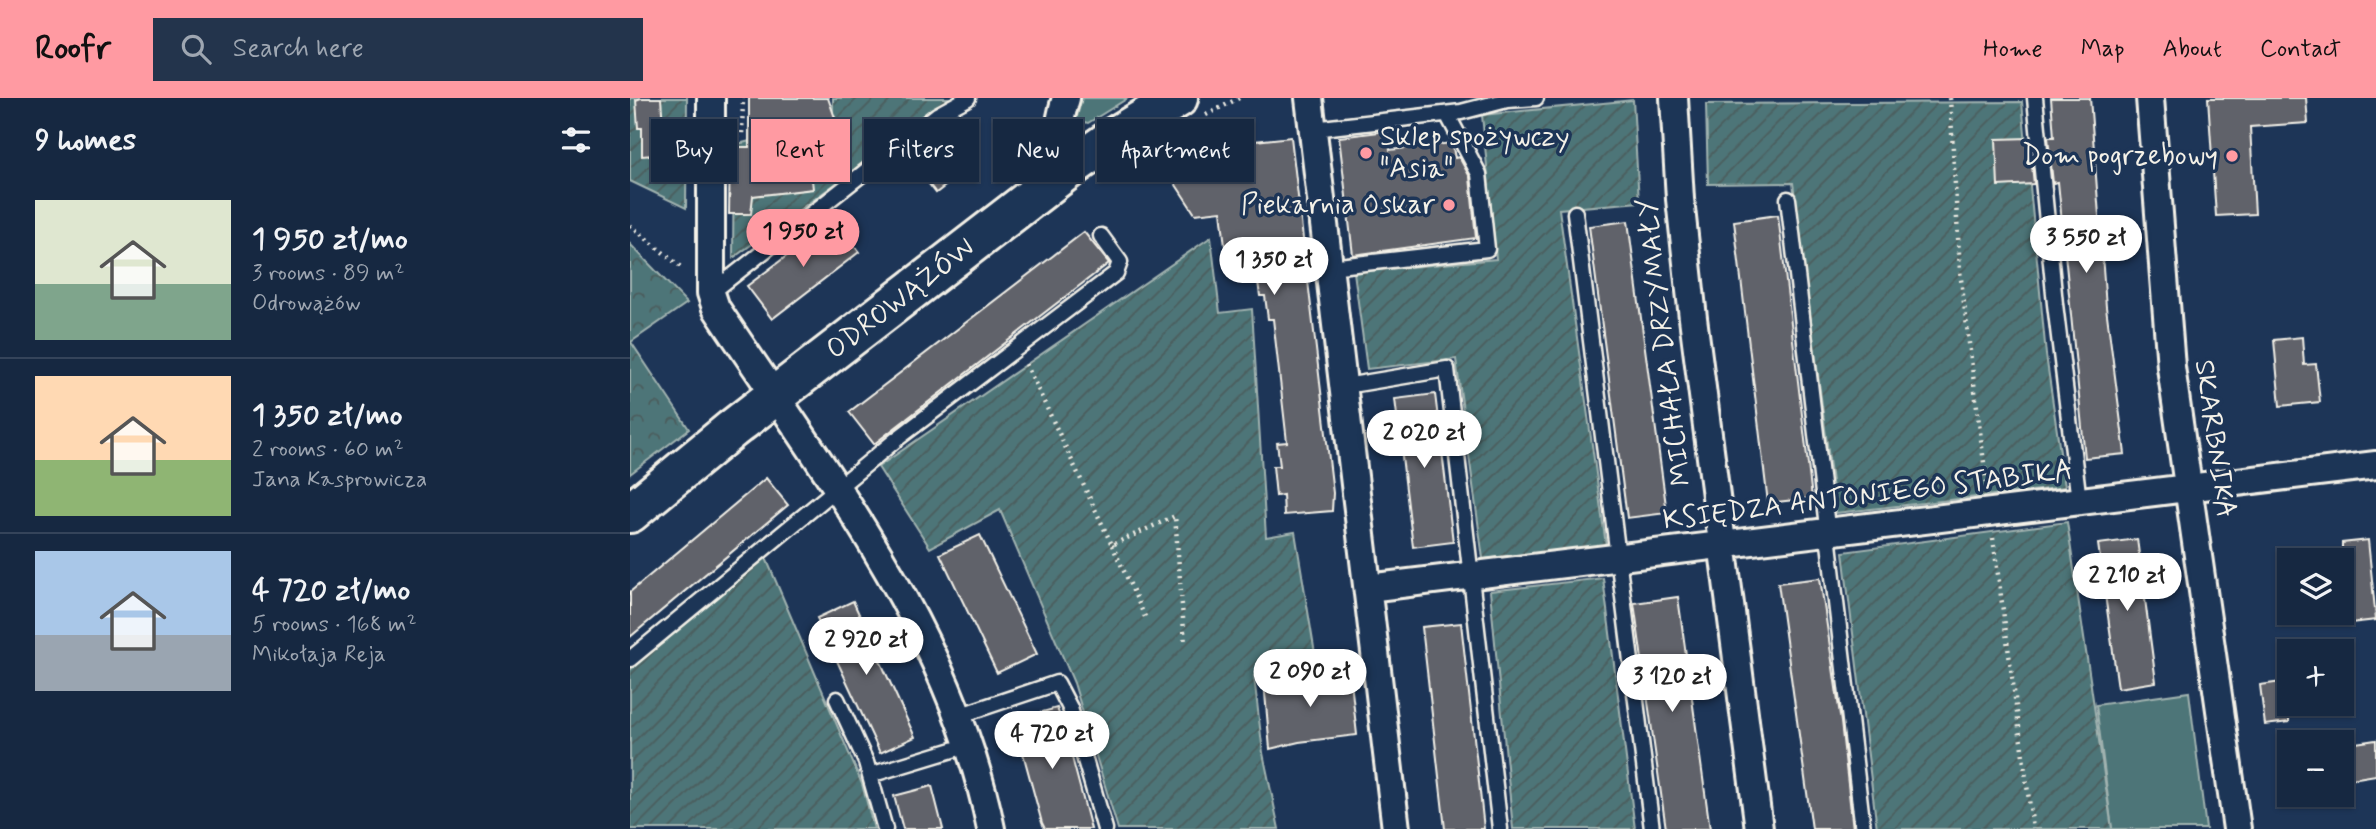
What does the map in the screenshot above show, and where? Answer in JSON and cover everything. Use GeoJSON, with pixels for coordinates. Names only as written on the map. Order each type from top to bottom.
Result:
{"type":"FeatureCollection","features":[{"type":"Feature","properties":{"kind":"street"},"geometry":{"type":"LineString","coordinates":[[711,98],[711,293],[716,308],[839,488],[900,589],[969,745],[981,777],[991,829]]}},
{"type":"Feature","properties":{"kind":"street"},"geometry":{"type":"LineString","coordinates":[[1061,119],[1066,98]]}},
{"type":"Feature","properties":{"kind":"street","name":"ODROWĄŻÓW"},"geometry":{"type":"LineString","coordinates":[[1083,159],[1114,136],[1178,98]]}},
{"type":"Feature","properties":{"kind":"street"},"geometry":{"type":"LineString","coordinates":[[1309,98],[1396,829]]}},
{"type":"Feature","properties":{"kind":"street","name":"MICHAŁA DRZYMAŁY"},"geometry":{"type":"LineString","coordinates":[[1674,98],[1680,198],[1721,547],[1759,829]]}},
{"type":"Feature","properties":{"kind":"street","name":"SKARBNIKA"},"geometry":{"type":"LineString","coordinates":[[2150,98],[2171,368],[2237,829]]}},
{"type":"Feature","properties":{"kind":"street","name":"ODROWĄŻÓW"},"geometry":{"type":"LineString","coordinates":[[630,513],[1052,182]]}},
{"type":"Feature","properties":{"kind":"street","name":"KSIĘDZA ANTONIEGO STABIKA"},"geometry":{"type":"LineString","coordinates":[[1368,588],[1828,534],[2376,465]]}},
{"type":"Feature","properties":{"kind":"lane"},"geometry":{"type":"LineString","coordinates":[[711,293],[937,116],[968,98]]}},
{"type":"Feature","properties":{"kind":"lane"},"geometry":{"type":"LineString","coordinates":[[1313,129],[1536,98]]}},
{"type":"Feature","properties":{"kind":"lane"},"geometry":{"type":"LineString","coordinates":[[2035,98],[2054,304],[2079,501]]}},
{"type":"Feature","properties":{"kind":"lane"},"geometry":{"type":"LineString","coordinates":[[1330,267],[1486,249],[1479,174],[1456,108]]}},
{"type":"Feature","properties":{"kind":"lane"},"geometry":{"type":"LineString","coordinates":[[1788,200],[1863,829]]}},
{"type":"Feature","properties":{"kind":"lane"},"geometry":{"type":"LineString","coordinates":[[1575,213],[1652,829]]}},
{"type":"Feature","properties":{"kind":"lane"},"geometry":{"type":"LineString","coordinates":[[630,659],[839,488],[1116,273],[1120,262],[1101,236]]}},
{"type":"Feature","properties":{"kind":"lane"},"geometry":{"type":"LineString","coordinates":[[1345,386],[1447,369],[1500,829]]}},
{"type":"Feature","properties":{"kind":"lane"},"geometry":{"type":"LineString","coordinates":[[958,716],[1057,683],[1070,708],[1105,829]]}},
{"type":"Feature","properties":{"kind":"lane"},"geometry":{"type":"LineString","coordinates":[[837,699],[870,775],[885,829]]}},
{"type":"Feature","properties":{"kind":"lane"},"geometry":{"type":"LineString","coordinates":[[870,775],[969,745]]}},
{"type":"Feature","properties":{"kind":"path"},"geometry":{"type":"LineString","coordinates":[[1950,98],[1960,271],[1989,513],[2033,829]]}},
{"type":"Feature","properties":{"kind":"path"},"geometry":{"type":"LineString","coordinates":[[630,225],[711,293]]}},
{"type":"Feature","properties":{"kind":"path"},"geometry":{"type":"LineString","coordinates":[[1018,348],[1146,619]]}},
{"type":"Feature","properties":{"kind":"path"},"geometry":{"type":"LineString","coordinates":[[1112,545],[1175,516],[1185,644]]}},
{"type":"Feature","properties":{"kind":"green space"},"geometry":{"type":"Polygon","coordinates":[[[630,98],[687,98],[687,119],[651,119],[651,182],[686,182],[686,208],[630,181],[630,98]]]}},
{"type":"Feature","properties":{"kind":"green space"},"geometry":{"type":"Polygon","coordinates":[[[833,98],[954,98],[925,119],[864,119],[864,163],[850,173],[850,119],[833,119],[833,98]]]}},
{"type":"Feature","properties":{"kind":"green space"},"geometry":{"type":"Polygon","coordinates":[[[1082,98],[1128,98],[1088,123],[1083,122],[1083,119],[1076,119],[1082,98]]]}},
{"type":"Feature","properties":{"kind":"green space"},"geometry":{"type":"Polygon","coordinates":[[[1633,100],[1639,202],[1559,209],[1606,545],[1483,559],[1456,359],[1367,369],[1354,272],[1496,259],[1482,115],[1633,100]]]}},
{"type":"Feature","properties":{"kind":"green space"},"geometry":{"type":"Polygon","coordinates":[[[2022,102],[2046,355],[2065,487],[1836,513],[1793,183],[1708,184],[1706,104],[2022,102]]]}},
{"type":"Feature","properties":{"kind":"green space"},"geometry":{"type":"Polygon","coordinates":[[[751,141],[751,182],[838,182],[733,258],[734,182],[737,182],[737,144],[751,141]]]}},
{"type":"Feature","properties":{"kind":"green space"},"geometry":{"type":"Polygon","coordinates":[[[1211,237],[1220,313],[1252,309],[1266,537],[1295,532],[1318,672],[1254,676],[1263,753],[1279,829],[1118,829],[1074,683],[1000,510],[930,548],[878,467],[1211,237]]]}},
{"type":"Feature","properties":{"kind":"green space"},"geometry":{"type":"Polygon","coordinates":[[[630,244],[687,303],[631,342],[689,429],[630,474],[630,244]]]}},
{"type":"Feature","properties":{"kind":"green space"},"geometry":{"type":"Polygon","coordinates":[[[2067,522],[2112,829],[1877,829],[1843,552],[2067,522]]]}},
{"type":"Feature","properties":{"kind":"green space"},"geometry":{"type":"Polygon","coordinates":[[[766,558],[862,784],[874,829],[630,829],[630,670],[766,558]]]}},
{"type":"Feature","properties":{"kind":"green space"},"geometry":{"type":"Polygon","coordinates":[[[1603,578],[1635,829],[1513,829],[1490,591],[1603,578]]]}},
{"type":"Feature","properties":{"kind":"green space"},"geometry":{"type":"Polygon","coordinates":[[[2189,692],[2206,829],[2112,829],[2096,705],[2189,692]]]}},
{"type":"Feature","properties":{"kind":"building"},"geometry":{"type":"Polygon","coordinates":[[[661,98],[662,119],[651,119],[651,155],[642,156],[642,128],[638,128],[636,100],[661,98]]]}},
{"type":"Feature","properties":{"kind":"building"},"geometry":{"type":"Polygon","coordinates":[[[749,98],[828,98],[835,119],[751,119],[751,182],[812,182],[813,189],[753,196],[751,214],[729,214],[729,182],[737,182],[737,147],[749,147],[749,98]]]}},
{"type":"Feature","properties":{"kind":"building"},"geometry":{"type":"Polygon","coordinates":[[[2051,98],[2090,98],[2106,307],[2125,454],[2085,458],[2058,182],[2053,183],[2048,137],[2054,137],[2051,98]]]}},
{"type":"Feature","properties":{"kind":"building","name":"Dom pogrzebowy"},"geometry":{"type":"Polygon","coordinates":[[[2208,98],[2306,98],[2308,123],[2250,127],[2255,214],[2216,216],[2208,98]]]}},
{"type":"Feature","properties":{"kind":"building"},"geometry":{"type":"Polygon","coordinates":[[[1387,131],[1390,150],[1452,143],[1455,158],[1459,157],[1470,177],[1476,238],[1353,255],[1339,137],[1387,131]]]}},
{"type":"Feature","properties":{"kind":"building"},"geometry":{"type":"Polygon","coordinates":[[[1291,137],[1333,493],[1332,511],[1284,515],[1283,495],[1276,496],[1273,466],[1280,466],[1277,443],[1287,442],[1273,319],[1268,319],[1265,296],[1260,296],[1255,261],[1227,264],[1221,211],[1195,214],[1174,182],[1254,182],[1254,141],[1291,137]]]}},
{"type":"Feature","properties":{"kind":"building"},"geometry":{"type":"Polygon","coordinates":[[[2029,138],[2034,184],[1998,186],[1996,139],[2029,138]]]}},
{"type":"Feature","properties":{"kind":"building"},"geometry":{"type":"Polygon","coordinates":[[[927,182],[950,182],[936,193],[927,182]]]}},
{"type":"Feature","properties":{"kind":"building"},"geometry":{"type":"Polygon","coordinates":[[[1778,215],[1812,498],[1768,503],[1734,221],[1778,215]]]}},
{"type":"Feature","properties":{"kind":"building"},"geometry":{"type":"Polygon","coordinates":[[[834,220],[859,252],[772,319],[747,286],[834,220]]]}},
{"type":"Feature","properties":{"kind":"building"},"geometry":{"type":"Polygon","coordinates":[[[1628,221],[1667,513],[1627,518],[1589,226],[1628,221]]]}},
{"type":"Feature","properties":{"kind":"building"},"geometry":{"type":"Polygon","coordinates":[[[1084,232],[1109,263],[874,444],[849,412],[1084,232]]]}},
{"type":"Feature","properties":{"kind":"building"},"geometry":{"type":"Polygon","coordinates":[[[2302,337],[2304,365],[2316,364],[2320,402],[2280,406],[2274,340],[2302,337]]]}},
{"type":"Feature","properties":{"kind":"building"},"geometry":{"type":"Polygon","coordinates":[[[1435,394],[1453,542],[1413,547],[1395,399],[1435,394]]]}},
{"type":"Feature","properties":{"kind":"building"},"geometry":{"type":"Polygon","coordinates":[[[766,478],[788,505],[630,637],[630,592],[766,478]]]}},
{"type":"Feature","properties":{"kind":"building"},"geometry":{"type":"Polygon","coordinates":[[[980,535],[1037,654],[997,673],[940,554],[980,535]]]}},
{"type":"Feature","properties":{"kind":"building"},"geometry":{"type":"Polygon","coordinates":[[[2137,539],[2156,682],[2118,688],[2098,544],[2137,539]]]}},
{"type":"Feature","properties":{"kind":"building"},"geometry":{"type":"Polygon","coordinates":[[[2368,540],[2376,620],[2354,623],[2354,548],[2342,548],[2342,543],[2368,540]]]}},
{"type":"Feature","properties":{"kind":"building"},"geometry":{"type":"Polygon","coordinates":[[[1820,578],[1853,829],[1812,829],[1778,583],[1820,578]]]}},
{"type":"Feature","properties":{"kind":"building"},"geometry":{"type":"Polygon","coordinates":[[[1678,597],[1710,829],[1666,829],[1634,603],[1678,597]]]}},
{"type":"Feature","properties":{"kind":"building"},"geometry":{"type":"Polygon","coordinates":[[[853,601],[915,737],[880,753],[817,618],[853,601]]]}},
{"type":"Feature","properties":{"kind":"building"},"geometry":{"type":"Polygon","coordinates":[[[1461,623],[1484,829],[1445,829],[1422,627],[1461,623]]]}},
{"type":"Feature","properties":{"kind":"building"},"geometry":{"type":"Polygon","coordinates":[[[1350,673],[1357,735],[1299,742],[1270,749],[1264,682],[1350,673]]]}},
{"type":"Feature","properties":{"kind":"building"},"geometry":{"type":"Polygon","coordinates":[[[2277,683],[2277,716],[2289,716],[2289,722],[2265,725],[2260,685],[2277,683]]]}},
{"type":"Feature","properties":{"kind":"building"},"geometry":{"type":"Polygon","coordinates":[[[1057,708],[1091,829],[1045,829],[1042,823],[1014,720],[1057,708]]]}},
{"type":"Feature","properties":{"kind":"building"},"geometry":{"type":"Polygon","coordinates":[[[2376,740],[2376,775],[2354,779],[2354,743],[2376,740]]]}},
{"type":"Feature","properties":{"kind":"building"},"geometry":{"type":"Polygon","coordinates":[[[932,786],[943,829],[903,829],[894,796],[932,786]]]}},
{"type":"Feature","properties":{"kind":"place","name":"Sklep spożywczy \"Asia\""},"geometry":{"type":"Point","coordinates":[1366,153]}},
{"type":"Feature","properties":{"kind":"place","name":"Dom pogrzebowy"},"geometry":{"type":"Point","coordinates":[2232,156]}},
{"type":"Feature","properties":{"kind":"place","name":"Piekarnia Oskar"},"geometry":{"type":"Point","coordinates":[1449,205]}}]}
